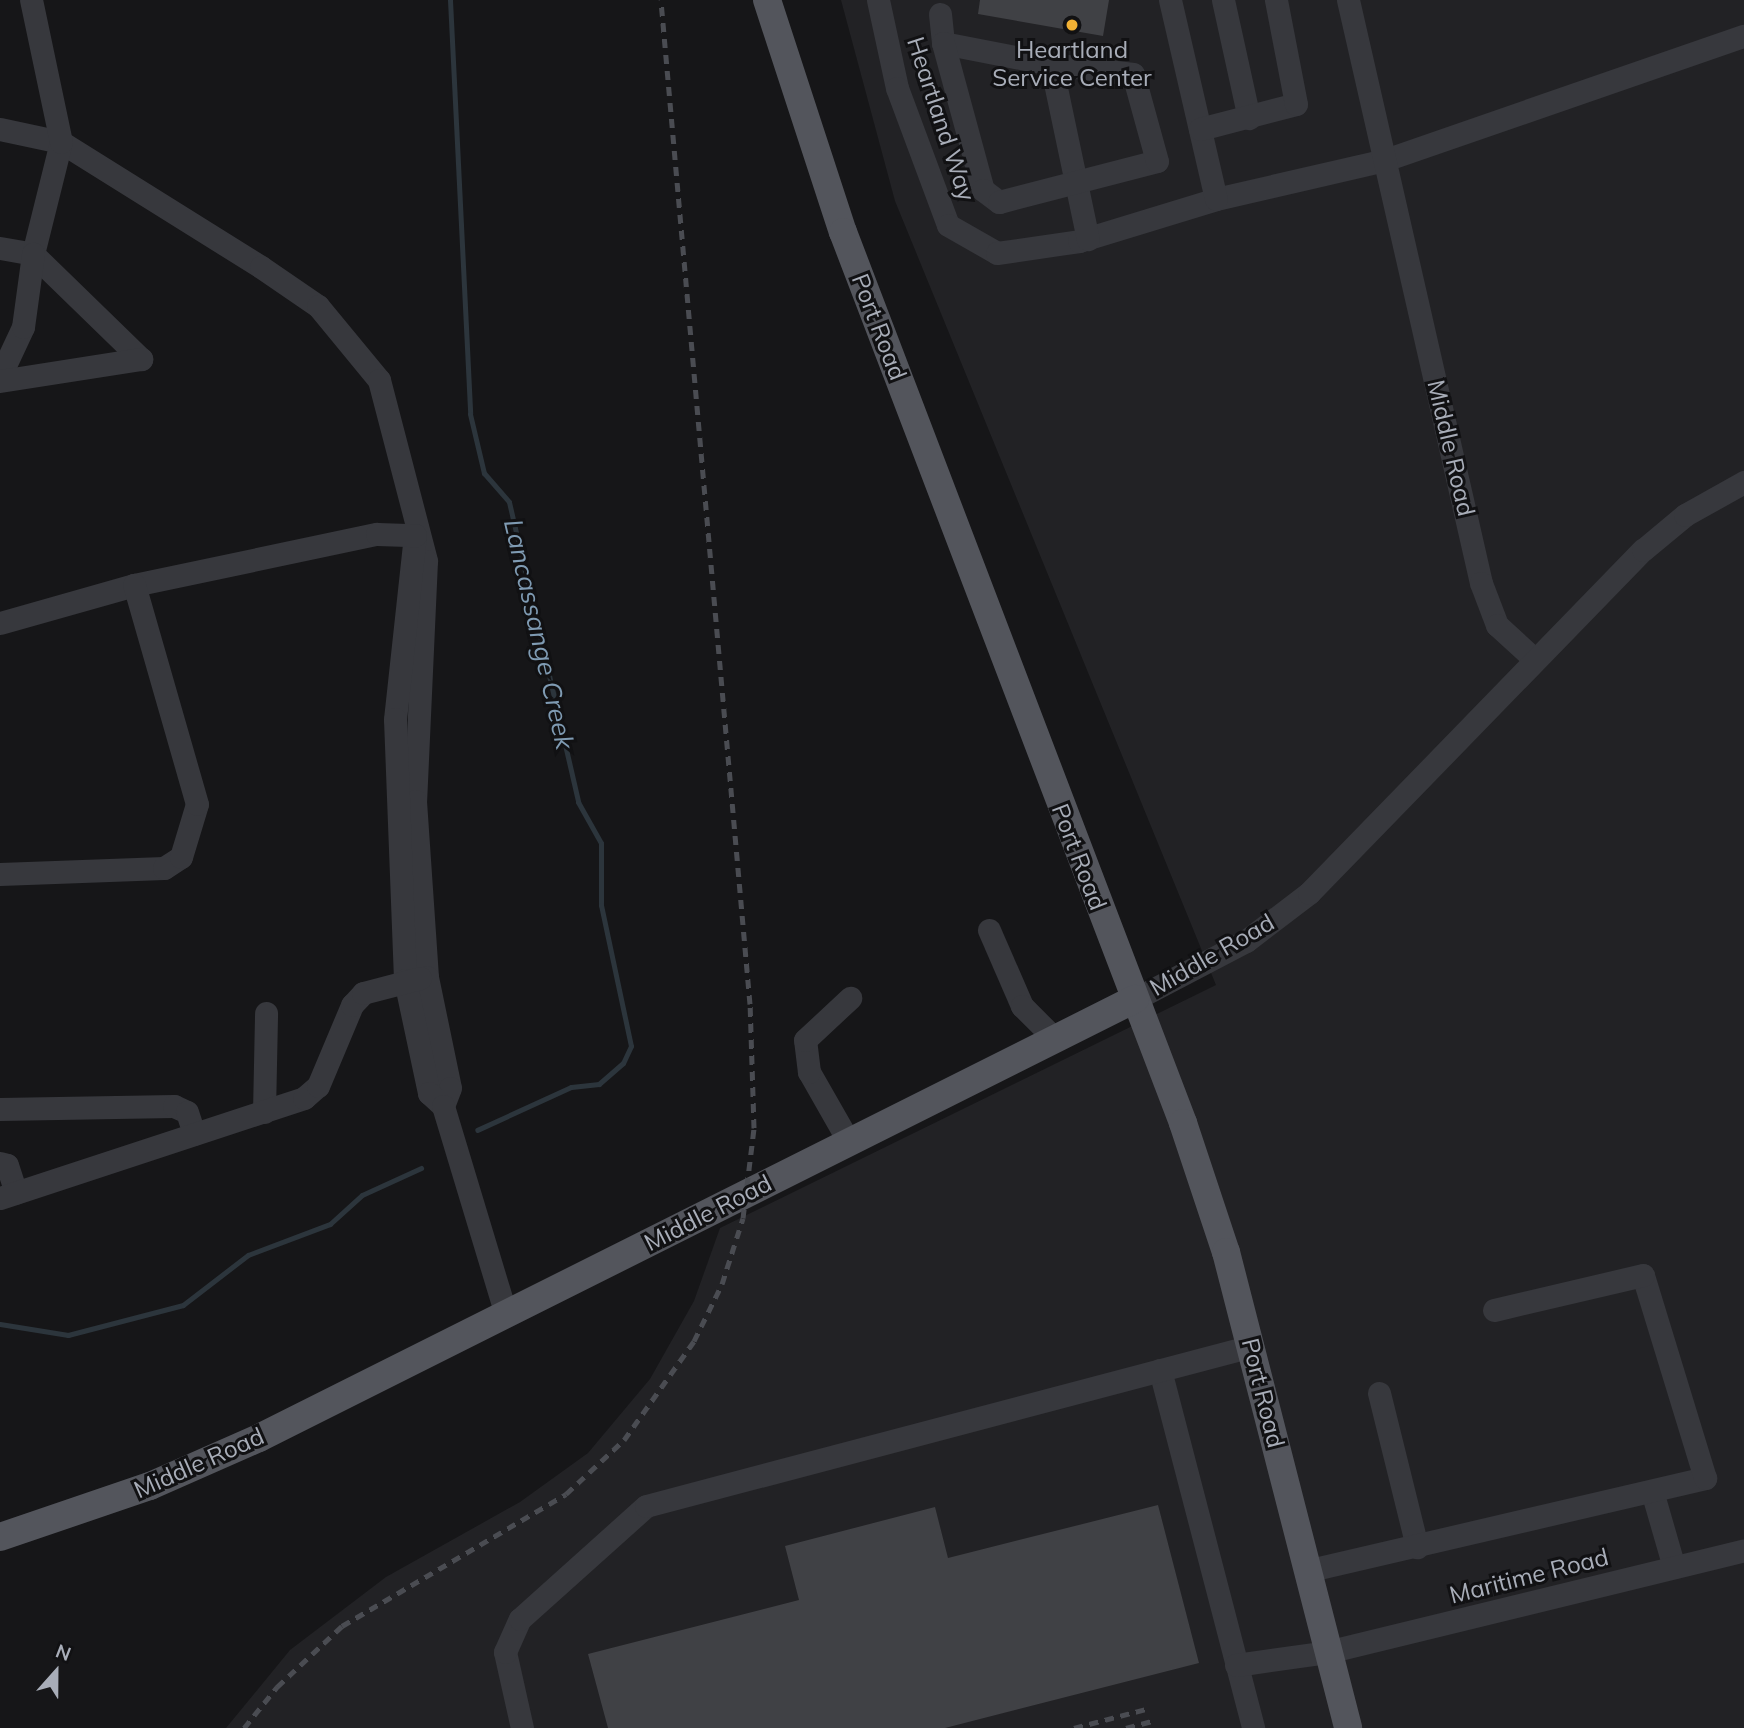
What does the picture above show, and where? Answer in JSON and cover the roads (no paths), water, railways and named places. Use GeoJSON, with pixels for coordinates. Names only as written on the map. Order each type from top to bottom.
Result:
{"type":"FeatureCollection","features":[{"type":"Feature","properties":{"kind":"main road","name":"Port Road"},"geometry":{"type":"LineString","coordinates":[[767,0],[843,232],[1184,1123],[1252,1346],[1326,1652],[1348,1728]]}},
{"type":"Feature","properties":{"kind":"main road","name":"Middle Road"},"geometry":{"type":"LineString","coordinates":[[0,1537],[162,1481],[506,1315],[1135,999]]}},
{"type":"Feature","properties":{"kind":"street"},"geometry":{"type":"LineString","coordinates":[[0,378],[23,327],[33,254],[61,142],[31,0]]}},
{"type":"Feature","properties":{"kind":"street","name":"Heartland Way"},"geometry":{"type":"LineString","coordinates":[[878,0],[897,88],[948,225],[997,253],[1088,239],[1216,199],[1385,160]]}},
{"type":"Feature","properties":{"kind":"street"},"geometry":{"type":"LineString","coordinates":[[1170,0],[1216,199]]}},
{"type":"Feature","properties":{"kind":"street"},"geometry":{"type":"LineString","coordinates":[[1223,0],[1249,118]]}},
{"type":"Feature","properties":{"kind":"street"},"geometry":{"type":"LineString","coordinates":[[1200,129],[1296,104],[1276,0]]}},
{"type":"Feature","properties":{"kind":"street","name":"Middle Road"},"geometry":{"type":"LineString","coordinates":[[1135,999],[1223,955],[1299,902],[1533,658],[1497,625],[1481,583],[1348,0]]}},
{"type":"Feature","properties":{"kind":"street"},"geometry":{"type":"LineString","coordinates":[[940,14],[943,43],[983,190],[999,202],[1157,162],[1133,74],[1051,64],[943,43]]}},
{"type":"Feature","properties":{"kind":"street"},"geometry":{"type":"LineString","coordinates":[[1385,160],[1744,36]]}},
{"type":"Feature","properties":{"kind":"street"},"geometry":{"type":"LineString","coordinates":[[1051,64],[1088,239]]}},
{"type":"Feature","properties":{"kind":"street"},"geometry":{"type":"LineString","coordinates":[[0,129],[61,142],[318,306],[379,380],[415,535],[426,561],[415,802],[416,978],[450,1088],[443,1106],[506,1315]]}},
{"type":"Feature","properties":{"kind":"street"},"geometry":{"type":"LineString","coordinates":[[0,248],[33,254],[141,359],[0,378]]}},
{"type":"Feature","properties":{"kind":"street"},"geometry":{"type":"LineString","coordinates":[[1533,658],[1643,550],[1685,515],[1744,482]]}},
{"type":"Feature","properties":{"kind":"street"},"geometry":{"type":"LineString","coordinates":[[0,623],[134,585],[377,534],[415,535]]}},
{"type":"Feature","properties":{"kind":"street"},"geometry":{"type":"LineString","coordinates":[[0,874],[164,868],[181,857],[197,804],[134,585]]}},
{"type":"Feature","properties":{"kind":"street"},"geometry":{"type":"LineString","coordinates":[[989,930],[1022,1006],[1055,1039]]}},
{"type":"Feature","properties":{"kind":"street"},"geometry":{"type":"LineString","coordinates":[[0,1163],[7,1165],[8,1196],[304,1098],[318,1086],[363,993],[416,978]]}},
{"type":"Feature","properties":{"kind":"street"},"geometry":{"type":"LineString","coordinates":[[849,1142],[809,1072],[805,1040],[850,998]]}},
{"type":"Feature","properties":{"kind":"street"},"geometry":{"type":"LineString","coordinates":[[264,1112],[266,1013]]}},
{"type":"Feature","properties":{"kind":"street"},"geometry":{"type":"LineString","coordinates":[[0,1109],[174,1106],[187,1112],[194,1135]]}},
{"type":"Feature","properties":{"kind":"street"},"geometry":{"type":"LineString","coordinates":[[1307,1571],[1705,1478],[1643,1275],[1493,1310]]}},
{"type":"Feature","properties":{"kind":"street"},"geometry":{"type":"LineString","coordinates":[[523,1728],[505,1652],[520,1619],[646,1506],[1252,1346]]}},
{"type":"Feature","properties":{"kind":"street"},"geometry":{"type":"LineString","coordinates":[[1160,1370],[1253,1728]]}},
{"type":"Feature","properties":{"kind":"street"},"geometry":{"type":"LineString","coordinates":[[1379,1393],[1416,1547]]}},
{"type":"Feature","properties":{"kind":"street"},"geometry":{"type":"LineString","coordinates":[[1652,1492],[1675,1567]]}},
{"type":"Feature","properties":{"kind":"street","name":"Maritime Road"},"geometry":{"type":"LineString","coordinates":[[1236,1665],[1326,1652],[1744,1550]]}},
{"type":"Feature","properties":{"kind":"waterway","name":"Lancassange Creek"},"geometry":{"type":"LineString","coordinates":[[450,0],[470,414],[484,473],[509,502],[578,802],[601,843],[601,905],[631,1046],[623,1063],[599,1084],[571,1087],[477,1130]]}},
{"type":"Feature","properties":{"kind":"waterway","name":"Lancassange Creek"},"geometry":{"type":"LineString","coordinates":[[0,1324],[68,1335],[183,1305],[248,1255],[330,1224],[362,1195],[421,1168]]}},
{"type":"Feature","properties":{"kind":"railway"},"geometry":{"type":"LineString","coordinates":[[244,1728],[277,1687],[342,1626],[566,1494],[624,1440],[694,1341],[722,1284],[743,1218],[754,1128],[750,1004],[661,0]]}},
{"type":"Feature","properties":{"kind":"railway"},"geometry":{"type":"LineString","coordinates":[[1074,1728],[1150,1708]]}},
{"type":"Feature","properties":{"kind":"railway"},"geometry":{"type":"LineString","coordinates":[[1126,1728],[1152,1721]]}},
{"type":"Feature","properties":{"kind":"place","name":"Heartland Service Center"},"geometry":{"type":"Point","coordinates":[1072,25]}}]}
